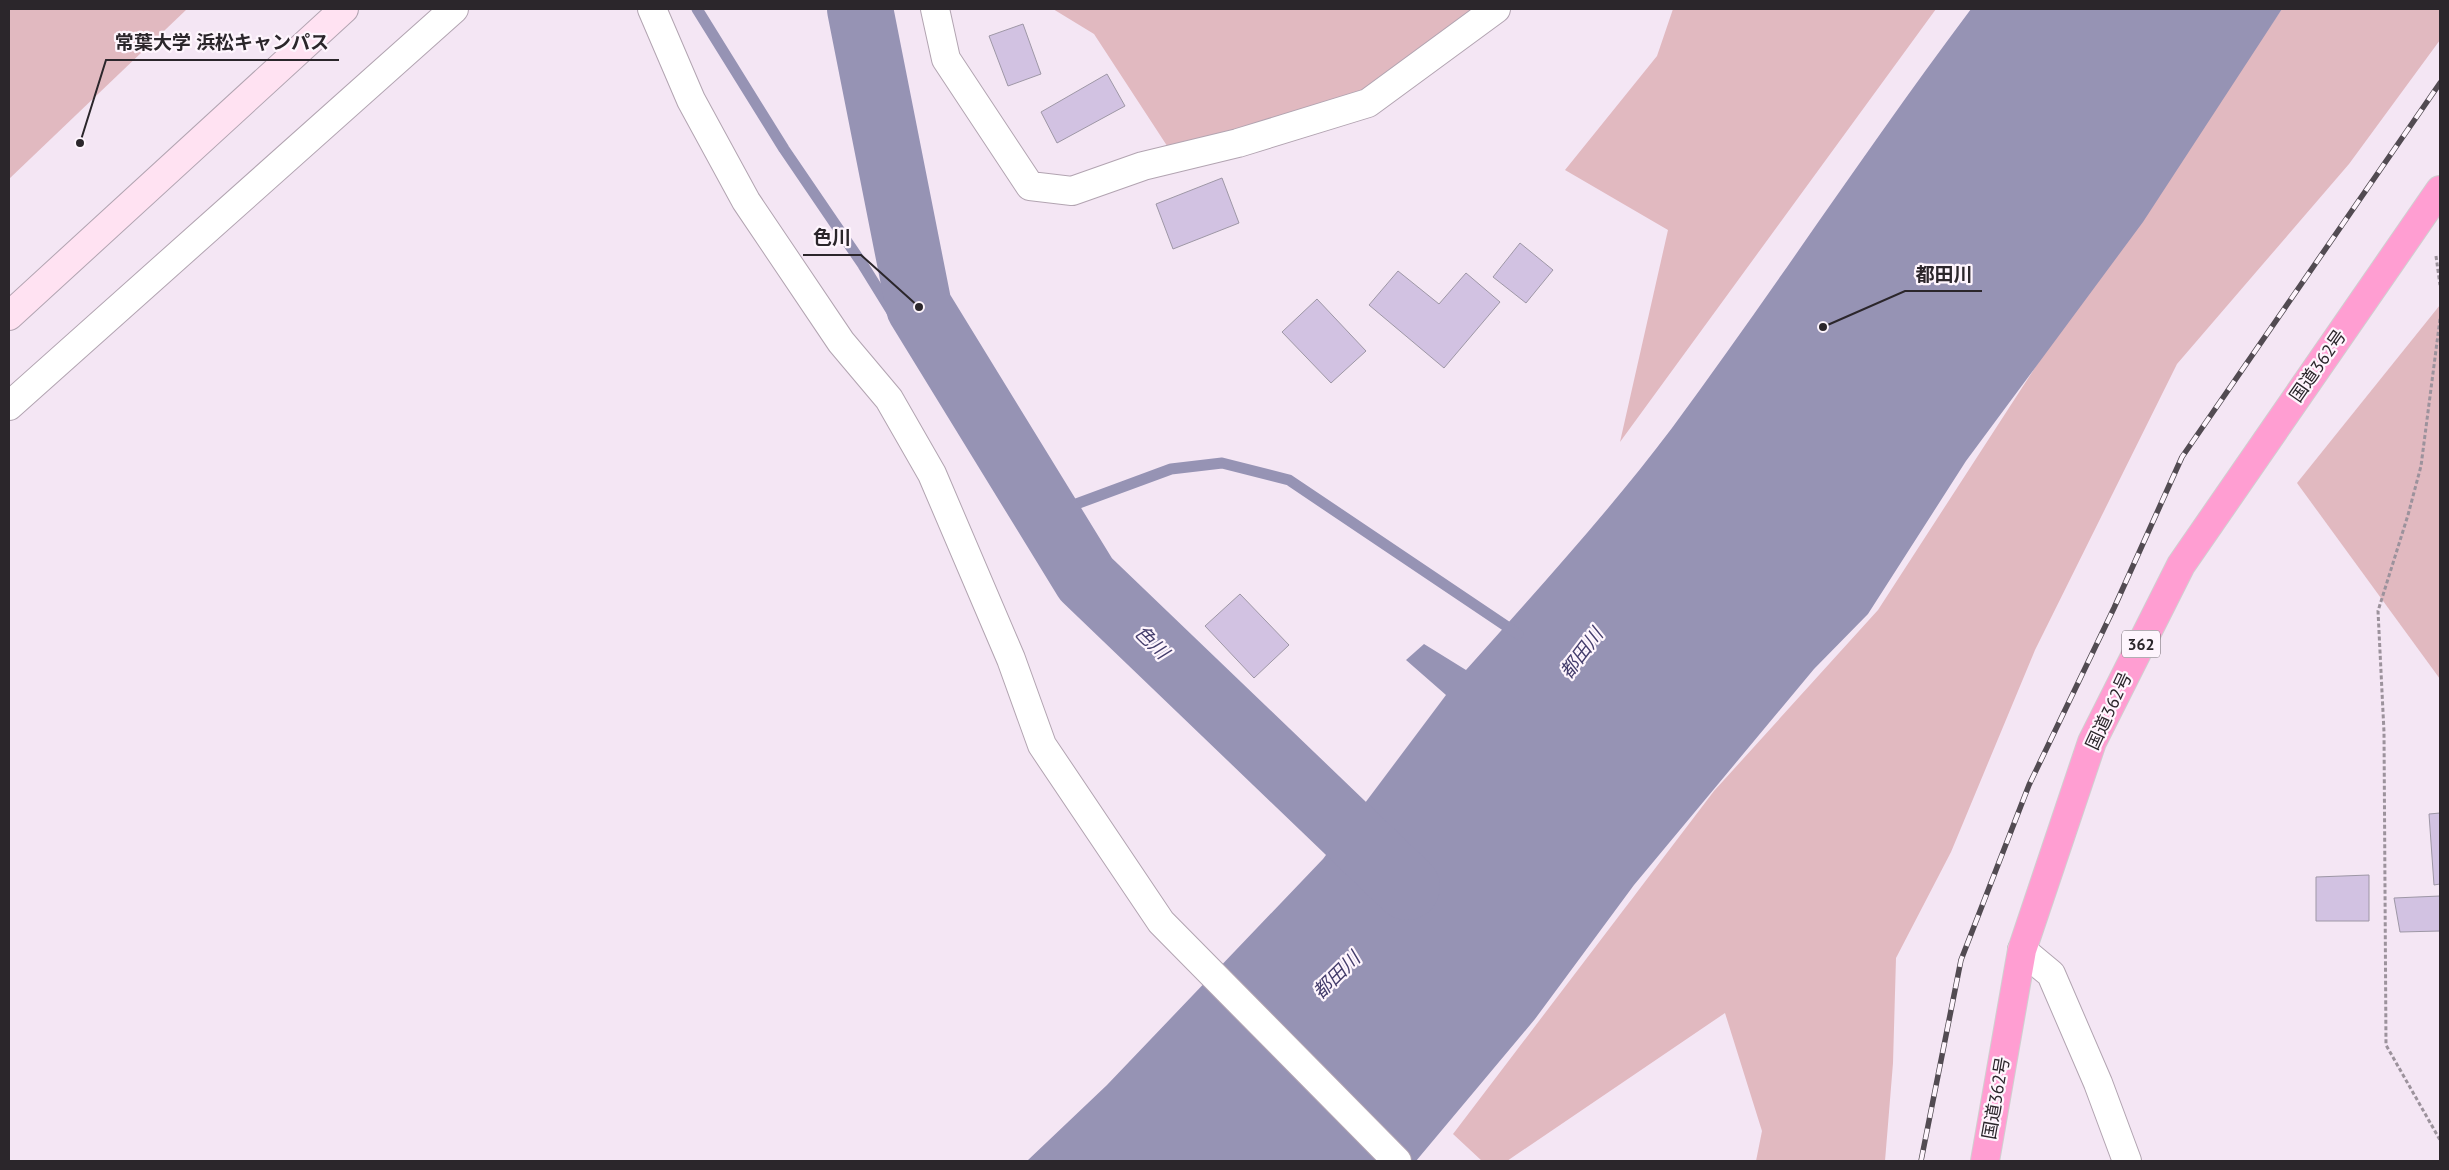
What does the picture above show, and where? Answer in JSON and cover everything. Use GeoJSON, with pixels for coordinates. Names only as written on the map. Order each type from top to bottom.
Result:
{"type":"FeatureCollection","features":[{"type":"Feature","properties":{"kind":"highway","name":"国道362号"},"geometry":{"type":"LineString","coordinates":[[1985,1161],[2022,950],[2092,742],[2181,564],[2440,190]]}},
{"type":"Feature","properties":{"kind":"street"},"geometry":{"type":"LineString","coordinates":[[9,316],[344,9]]}},
{"type":"Feature","properties":{"kind":"street"},"geometry":{"type":"LineString","coordinates":[[9,406],[454,9]]}},
{"type":"Feature","properties":{"kind":"street"},"geometry":{"type":"LineString","coordinates":[[652,9],[691,100],[746,201],[841,342],[889,399],[932,474],[1011,659],[1042,745],[1161,922],[1397,1161]]}},
{"type":"Feature","properties":{"kind":"street"},"geometry":{"type":"LineString","coordinates":[[935,9],[946,59],[1030,186],[1072,191],[1143,166],[1238,143],[1368,103],[1496,9]]}},
{"type":"Feature","properties":{"kind":"street"},"geometry":{"type":"LineString","coordinates":[[2022,950],[2051,974],[2098,1083],[2127,1161]]}},
{"type":"Feature","properties":{"kind":"path"},"geometry":{"type":"LineString","coordinates":[[2440,319],[2420,466],[2408,515],[2378,611],[2384,732],[2386,1045],[2440,1140]]}},
{"type":"Feature","properties":{"kind":"shaded area"},"geometry":{"type":"Polygon","coordinates":[[[9,9],[187,9],[9,179],[9,9]]]}},
{"type":"Feature","properties":{"kind":"shaded area"},"geometry":{"type":"Polygon","coordinates":[[[1053,9],[1490,9],[1352,108],[1175,158],[1094,34],[1053,9]]]}},
{"type":"Feature","properties":{"kind":"shaded area"},"geometry":{"type":"Polygon","coordinates":[[[1673,9],[1936,9],[1620,442],[1668,230],[1565,170],[1657,56],[1673,9]]]}},
{"type":"Feature","properties":{"kind":"shaded area"},"geometry":{"type":"Polygon","coordinates":[[[2282,9],[2440,9],[2440,40],[2349,164],[2177,364],[2035,650],[1951,852],[1896,958],[1893,1063],[1885,1161],[1756,1161],[1762,1131],[1725,1013],[1507,1161],[1482,1161],[1453,1134],[1714,791],[1878,610],[2049,346],[2282,9]]]}},
{"type":"Feature","properties":{"kind":"shaded area"},"geometry":{"type":"Polygon","coordinates":[[[2440,305],[2440,679],[2297,483],[2440,305]]]}},
{"type":"Feature","properties":{"kind":"water"},"geometry":{"type":"Polygon","coordinates":[[[1971,9],[2282,9],[2143,222],[1966,461],[1868,614],[1814,669],[1634,885],[1535,1019],[1416,1161],[1027,1161],[1107,1085],[1323,859],[1446,695],[1406,660],[1424,644],[1466,670],[1571,551],[1623,491],[1672,428],[1971,9]]]}},
{"type":"Feature","properties":{"kind":"building"},"geometry":{"type":"Polygon","coordinates":[[[1023,24],[1041,74],[1008,86],[989,36],[1023,24]]]}},
{"type":"Feature","properties":{"kind":"building"},"geometry":{"type":"Polygon","coordinates":[[[1107,74],[1125,106],[1057,143],[1041,112],[1107,74]]]}},
{"type":"Feature","properties":{"kind":"building"},"geometry":{"type":"Polygon","coordinates":[[[1222,178],[1239,223],[1173,249],[1156,204],[1222,178]]]}},
{"type":"Feature","properties":{"kind":"building"},"geometry":{"type":"Polygon","coordinates":[[[1520,243],[1553,270],[1526,303],[1493,277],[1520,243]]]}},
{"type":"Feature","properties":{"kind":"building"},"geometry":{"type":"Polygon","coordinates":[[[1398,271],[1439,304],[1466,273],[1500,302],[1444,368],[1369,305],[1398,271]]]}},
{"type":"Feature","properties":{"kind":"building"},"geometry":{"type":"Polygon","coordinates":[[[1317,299],[1366,351],[1331,383],[1282,332],[1317,299]]]}},
{"type":"Feature","properties":{"kind":"building"},"geometry":{"type":"Polygon","coordinates":[[[1240,594],[1289,645],[1254,678],[1205,626],[1240,594]]]}},
{"type":"Feature","properties":{"kind":"building"},"geometry":{"type":"Polygon","coordinates":[[[2440,813],[2440,884],[2434,885],[2429,814],[2440,813]]]}},
{"type":"Feature","properties":{"kind":"building"},"geometry":{"type":"Polygon","coordinates":[[[2369,875],[2369,921],[2316,921],[2316,877],[2369,875]]]}},
{"type":"Feature","properties":{"kind":"building"},"geometry":{"type":"Polygon","coordinates":[[[2440,896],[2440,931],[2400,932],[2394,898],[2440,896]]]}},
{"type":"Feature","properties":{"kind":"waterway"},"geometry":{"type":"LineString","coordinates":[[697,9],[784,149],[863,265],[1007,498],[1041,517],[1171,469],[1222,463],[1289,480],[1518,634]]}},
{"type":"Feature","properties":{"kind":"waterway","name":"色川"},"geometry":{"type":"LineString","coordinates":[[860,9],[919,307],[1086,579],[1407,887]]}},
{"type":"Feature","properties":{"kind":"railway"},"geometry":{"type":"LineString","coordinates":[[1921,1161],[1961,960],[2029,785],[2114,608],[2182,457],[2440,83]]}},
{"type":"Feature","properties":{"kind":"place","name":"常葉大学 浜松キャンパス"},"geometry":{"type":"Point","coordinates":[80,143]}},
{"type":"Feature","properties":{"kind":"place","name":"色川"},"geometry":{"type":"Point","coordinates":[919,307]}},
{"type":"Feature","properties":{"kind":"place","name":"都田川"},"geometry":{"type":"Point","coordinates":[1823,327]}}]}
